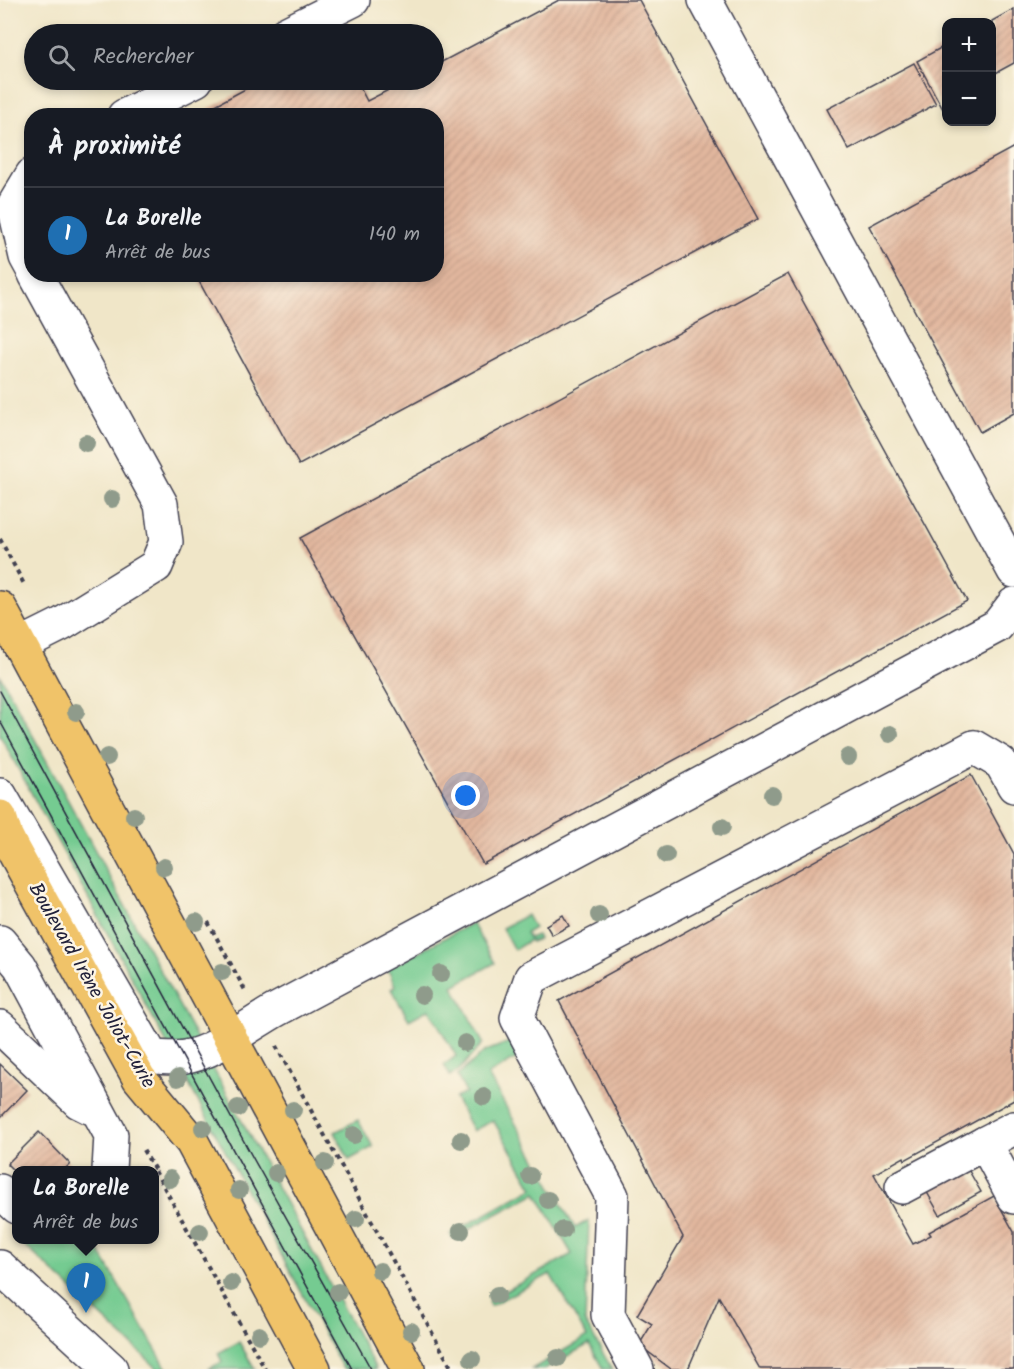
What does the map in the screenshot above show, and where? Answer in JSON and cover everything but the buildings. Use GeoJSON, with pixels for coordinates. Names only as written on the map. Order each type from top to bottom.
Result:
{"type":"FeatureCollection","features":[{"type":"Feature","properties":{"kind":"main road"},"geometry":{"type":"LineString","coordinates":[[0,609],[408,1369]]}},
{"type":"Feature","properties":{"kind":"main road","name":"Boulevard Irène Joliot-Curie"},"geometry":{"type":"LineString","coordinates":[[0,817],[6,854],[139,1078],[192,1142],[314,1369]]}},
{"type":"Feature","properties":{"kind":"street"},"geometry":{"type":"LineString","coordinates":[[305,24],[353,0]]}},
{"type":"Feature","properties":{"kind":"street"},"geometry":{"type":"LineString","coordinates":[[705,0],[1014,571]]}},
{"type":"Feature","properties":{"kind":"street"},"geometry":{"type":"LineString","coordinates":[[140,108],[176,90]]}},
{"type":"Feature","properties":{"kind":"street"},"geometry":{"type":"LineString","coordinates":[[24,188],[14,205],[24,248]]}},
{"type":"Feature","properties":{"kind":"street"},"geometry":{"type":"LineString","coordinates":[[20,645],[156,566],[166,542],[161,504],[39,282]]}},
{"type":"Feature","properties":{"kind":"street"},"geometry":{"type":"LineString","coordinates":[[230,1037],[997,626],[1014,604]]}},
{"type":"Feature","properties":{"kind":"street"},"geometry":{"type":"LineString","coordinates":[[637,1369],[608,1316],[612,1196],[516,1018],[531,978],[974,747],[1001,763],[1014,786]]}},
{"type":"Feature","properties":{"kind":"street","name":"Boulevard Irène Joliot-Curie"},"geometry":{"type":"LineString","coordinates":[[0,795],[152,1057],[183,1058],[197,1054],[230,1037]]}},
{"type":"Feature","properties":{"kind":"street"},"geometry":{"type":"LineString","coordinates":[[0,942],[20,966],[111,1135],[109,1166]]}},
{"type":"Feature","properties":{"kind":"street"},"geometry":{"type":"LineString","coordinates":[[0,1027],[79,1102],[98,1112]]}},
{"type":"Feature","properties":{"kind":"street"},"geometry":{"type":"LineString","coordinates":[[902,1187],[1014,1128]]}},
{"type":"Feature","properties":{"kind":"street"},"geometry":{"type":"LineString","coordinates":[[985,1143],[1014,1197]]}},
{"type":"Feature","properties":{"kind":"street"},"geometry":{"type":"LineString","coordinates":[[0,1191],[12,1202]]}},
{"type":"Feature","properties":{"kind":"street"},"geometry":{"type":"LineString","coordinates":[[0,1266],[111,1369]]}},
{"type":"Feature","properties":{"kind":"path"},"geometry":{"type":"LineString","coordinates":[[0,539],[49,630]]}},
{"type":"Feature","properties":{"kind":"path"},"geometry":{"type":"LineString","coordinates":[[204,914],[452,1369]]}},
{"type":"Feature","properties":{"kind":"path"},"geometry":{"type":"LineString","coordinates":[[159,1178],[265,1369]]}},
{"type":"Feature","properties":{"kind":"green space"},"geometry":{"type":"Polygon","coordinates":[[[0,675],[376,1369],[343,1369],[0,735],[0,675]]]}},
{"type":"Feature","properties":{"kind":"green space"},"geometry":{"type":"Polygon","coordinates":[[[527,915],[534,928],[526,933],[529,938],[537,935],[539,939],[531,942],[530,940],[514,950],[502,928],[527,915]]]}},
{"type":"Feature","properties":{"kind":"green space"},"geometry":{"type":"Polygon","coordinates":[[[472,923],[495,963],[453,986],[483,1043],[458,1071],[450,1076],[444,1065],[456,1056],[429,1009],[409,1020],[391,989],[395,986],[389,972],[385,970],[472,923]]]}},
{"type":"Feature","properties":{"kind":"green space"},"geometry":{"type":"Polygon","coordinates":[[[509,1042],[517,1049],[519,1057],[488,1075],[575,1228],[589,1220],[585,1322],[612,1369],[603,1369],[589,1344],[544,1369],[532,1369],[587,1337],[550,1274],[490,1306],[488,1301],[572,1254],[536,1193],[452,1238],[450,1234],[533,1188],[493,1120],[473,1131],[455,1098],[466,1093],[457,1076],[484,1052],[509,1042]]]}},
{"type":"Feature","properties":{"kind":"green space"},"geometry":{"type":"Polygon","coordinates":[[[358,1120],[373,1147],[349,1160],[335,1132],[358,1120]]]}},
{"type":"Feature","properties":{"kind":"green space"},"geometry":{"type":"Polygon","coordinates":[[[23,1244],[95,1244],[167,1369],[158,1369],[23,1244]]]}},
{"type":"Feature","properties":{"kind":"green space"},"geometry":{"type":"Polygon","coordinates":[[[239,1342],[255,1369],[208,1369],[222,1362],[218,1353],[239,1342]]]}},
{"type":"Feature","properties":{"kind":"tram line"},"geometry":{"type":"LineString","coordinates":[[0,691],[254,1160],[371,1369]]}},
{"type":"Feature","properties":{"kind":"tram line"},"geometry":{"type":"LineString","coordinates":[[0,721],[352,1369]]}},
{"type":"Feature","properties":{"kind":"place","name":"La Borelle"},"geometry":{"type":"Point","coordinates":[86,1313]}}]}
